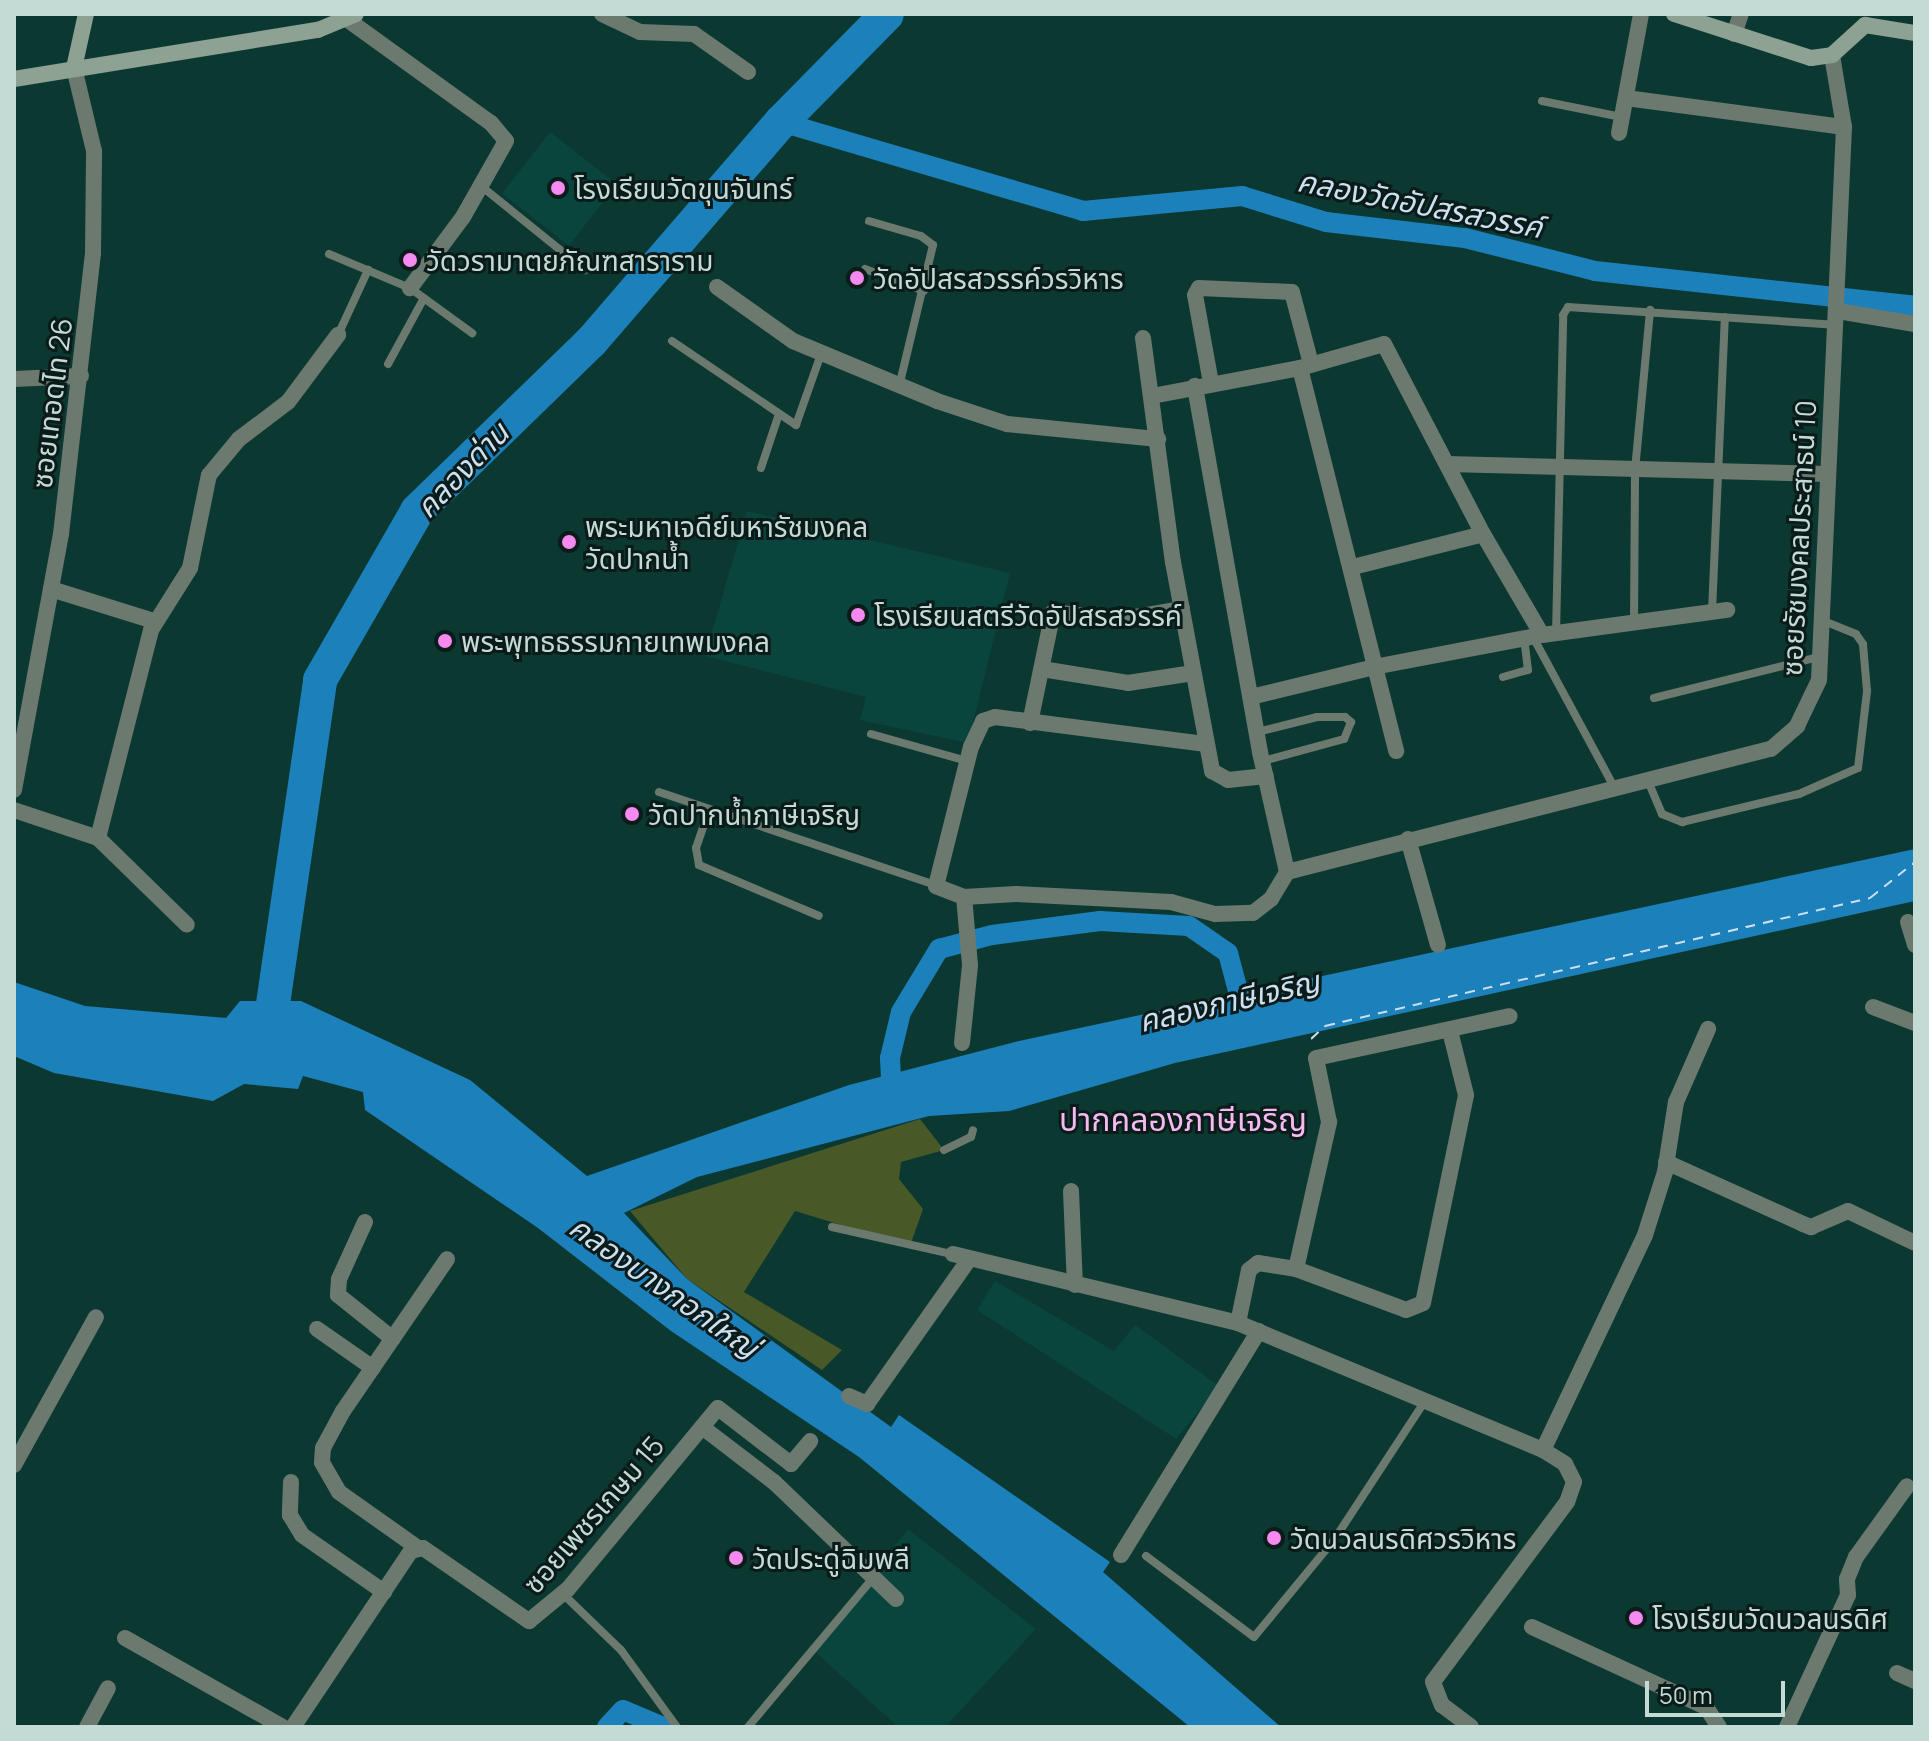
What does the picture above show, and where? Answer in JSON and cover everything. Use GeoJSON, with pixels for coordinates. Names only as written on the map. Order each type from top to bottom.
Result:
{"type":"FeatureCollection","features":[{"type":"Feature","properties":{"kind":"main road"},"geometry":{"type":"LineString","coordinates":[[74,68],[86,14]]}},
{"type":"Feature","properties":{"kind":"main road"},"geometry":{"type":"LineString","coordinates":[[1674,14],[1811,58],[1832,55],[1866,19],[1915,33]]}},
{"type":"Feature","properties":{"kind":"main road"},"geometry":{"type":"LineString","coordinates":[[14,79],[318,30],[352,17]]}},
{"type":"Feature","properties":{"kind":"street"},"geometry":{"type":"LineString","coordinates":[[602,14],[640,32],[694,34],[748,72]]}},
{"type":"Feature","properties":{"kind":"street"},"geometry":{"type":"LineString","coordinates":[[1621,125],[1641,14]]}},
{"type":"Feature","properties":{"kind":"street"},"geometry":{"type":"LineString","coordinates":[[1734,34],[1741,14]]}},
{"type":"Feature","properties":{"kind":"street"},"geometry":{"type":"LineString","coordinates":[[352,17],[504,133],[504,147],[417,293]]}},
{"type":"Feature","properties":{"kind":"street","name":"ซอยรัชมงคลประสาธน์ 10"},"geometry":{"type":"LineString","coordinates":[[1287,872],[1613,785],[1648,781],[1771,749],[1787,739],[1809,707],[1819,680],[1838,313],[1844,127],[1832,55]]}},
{"type":"Feature","properties":{"kind":"street","name":"ซอยเทอดไท 26"},"geometry":{"type":"LineString","coordinates":[[14,790],[51,589],[81,376],[97,205],[94,151],[74,68]]}},
{"type":"Feature","properties":{"kind":"street"},"geometry":{"type":"LineString","coordinates":[[1626,98],[1844,127]]}},
{"type":"Feature","properties":{"kind":"street"},"geometry":{"type":"LineString","coordinates":[[717,287],[763,322],[821,354],[899,387],[1007,424],[1158,439]]}},
{"type":"Feature","properties":{"kind":"street"},"geometry":{"type":"LineString","coordinates":[[1206,744],[1030,723],[983,721],[967,761],[936,886],[964,897],[1031,894],[1171,902],[1215,914],[1253,913],[1277,892],[1287,872],[1257,732],[1203,384],[1195,295],[1199,288],[1292,292],[1374,667],[1396,751]]}},
{"type":"Feature","properties":{"kind":"street"},"geometry":{"type":"LineString","coordinates":[[1838,313],[1915,324]]}},
{"type":"Feature","properties":{"kind":"street"},"geometry":{"type":"LineString","coordinates":[[98,838],[154,621],[190,568],[201,499],[217,459],[288,402],[338,335]]}},
{"type":"Feature","properties":{"kind":"street"},"geometry":{"type":"LineString","coordinates":[[1143,338],[1182,609],[1206,744],[1215,776],[1264,768]]}},
{"type":"Feature","properties":{"kind":"street"},"geometry":{"type":"LineString","coordinates":[[1152,396],[1306,366],[1384,344],[1539,636]]}},
{"type":"Feature","properties":{"kind":"street"},"geometry":{"type":"LineString","coordinates":[[14,379],[81,376]]}},
{"type":"Feature","properties":{"kind":"street"},"geometry":{"type":"LineString","coordinates":[[1447,464],[1828,474]]}},
{"type":"Feature","properties":{"kind":"street"},"geometry":{"type":"LineString","coordinates":[[1353,567],[1483,534]]}},
{"type":"Feature","properties":{"kind":"street"},"geometry":{"type":"LineString","coordinates":[[51,589],[154,621]]}},
{"type":"Feature","properties":{"kind":"street"},"geometry":{"type":"LineString","coordinates":[[1030,723],[1053,612],[1118,620],[1182,609]]}},
{"type":"Feature","properties":{"kind":"street"},"geometry":{"type":"LineString","coordinates":[[1251,697],[1374,667],[1539,636],[1720,611]]}},
{"type":"Feature","properties":{"kind":"street"},"geometry":{"type":"LineString","coordinates":[[1042,669],[1128,683],[1193,673]]}},
{"type":"Feature","properties":{"kind":"street"},"geometry":{"type":"LineString","coordinates":[[14,810],[98,838],[187,925]]}},
{"type":"Feature","properties":{"kind":"street"},"geometry":{"type":"LineString","coordinates":[[1408,839],[1438,945]]}},
{"type":"Feature","properties":{"kind":"street"},"geometry":{"type":"LineString","coordinates":[[962,1043],[970,965],[964,897]]}},
{"type":"Feature","properties":{"kind":"street"},"geometry":{"type":"LineString","coordinates":[[1908,922],[1915,945]]}},
{"type":"Feature","properties":{"kind":"street"},"geometry":{"type":"LineString","coordinates":[[1873,1007],[1915,1023]]}},
{"type":"Feature","properties":{"kind":"street"},"geometry":{"type":"LineString","coordinates":[[1296,1269],[1329,1122],[1316,1058],[1510,1016]]}},
{"type":"Feature","properties":{"kind":"street"},"geometry":{"type":"LineString","coordinates":[[1543,1450],[1613,1312],[1645,1235],[1666,1162],[1676,1102],[1708,1029]]}},
{"type":"Feature","properties":{"kind":"street"},"geometry":{"type":"LineString","coordinates":[[1238,1323],[1252,1265],[1296,1269],[1406,1310],[1423,1303],[1466,1095],[1450,1031]]}},
{"type":"Feature","properties":{"kind":"street"},"geometry":{"type":"LineString","coordinates":[[1666,1162],[1811,1227],[1848,1211],[1915,1243]]}},
{"type":"Feature","properties":{"kind":"street"},"geometry":{"type":"LineString","coordinates":[[1071,1191],[1075,1285]]}},
{"type":"Feature","properties":{"kind":"street"},"geometry":{"type":"LineString","coordinates":[[365,1222],[343,1267],[338,1295],[393,1339]]}},
{"type":"Feature","properties":{"kind":"street"},"geometry":{"type":"LineString","coordinates":[[849,1396],[867,1404],[961,1258],[1238,1323],[1543,1450],[1565,1464],[1574,1482],[1567,1502],[1433,1682],[1442,1705],[1471,1727]]}},
{"type":"Feature","properties":{"kind":"street"},"geometry":{"type":"LineString","coordinates":[[293,1727],[384,1592],[418,1548],[339,1492],[322,1462],[323,1448],[343,1411],[447,1259]]}},
{"type":"Feature","properties":{"kind":"street"},"geometry":{"type":"LineString","coordinates":[[14,1465],[96,1317]]}},
{"type":"Feature","properties":{"kind":"street"},"geometry":{"type":"LineString","coordinates":[[317,1329],[373,1368]]}},
{"type":"Feature","properties":{"kind":"street"},"geometry":{"type":"LineString","coordinates":[[1121,1555],[1259,1331]]}},
{"type":"Feature","properties":{"kind":"street","name":"ซอยเพชรเกษม 15"},"geometry":{"type":"LineString","coordinates":[[418,1548],[525,1621],[563,1594],[718,1408],[791,1464]]}},
{"type":"Feature","properties":{"kind":"street"},"geometry":{"type":"LineString","coordinates":[[702,1427],[774,1482],[896,1599]]}},
{"type":"Feature","properties":{"kind":"street"},"geometry":{"type":"LineString","coordinates":[[774,1482],[810,1441]]}},
{"type":"Feature","properties":{"kind":"street"},"geometry":{"type":"LineString","coordinates":[[291,1482],[290,1515],[302,1535],[384,1592]]}},
{"type":"Feature","properties":{"kind":"street"},"geometry":{"type":"LineString","coordinates":[[1787,1727],[1848,1595],[1847,1579],[1856,1557],[1907,1486]]}},
{"type":"Feature","properties":{"kind":"street"},"geometry":{"type":"LineString","coordinates":[[1532,1627],[1706,1707],[1719,1727]]}},
{"type":"Feature","properties":{"kind":"street"},"geometry":{"type":"LineString","coordinates":[[125,1638],[283,1727]]}},
{"type":"Feature","properties":{"kind":"street"},"geometry":{"type":"LineString","coordinates":[[1897,1673],[1915,1681]]}},
{"type":"Feature","properties":{"kind":"street"},"geometry":{"type":"LineString","coordinates":[[87,1727],[108,1688]]}},
{"type":"Feature","properties":{"kind":"lane"},"geometry":{"type":"LineString","coordinates":[[1542,101],[1621,125]]}},
{"type":"Feature","properties":{"kind":"lane"},"geometry":{"type":"LineString","coordinates":[[481,186],[585,270]]}},
{"type":"Feature","properties":{"kind":"lane"},"geometry":{"type":"LineString","coordinates":[[869,221],[931,240],[933,257],[899,387]]}},
{"type":"Feature","properties":{"kind":"lane"},"geometry":{"type":"LineString","coordinates":[[329,254],[417,293],[472,333]]}},
{"type":"Feature","properties":{"kind":"lane"},"geometry":{"type":"LineString","coordinates":[[865,269],[924,291]]}},
{"type":"Feature","properties":{"kind":"lane"},"geometry":{"type":"LineString","coordinates":[[338,335],[368,270]]}},
{"type":"Feature","properties":{"kind":"lane"},"geometry":{"type":"LineString","coordinates":[[388,364],[417,293]]}},
{"type":"Feature","properties":{"kind":"lane"},"geometry":{"type":"LineString","coordinates":[[1503,677],[1528,670],[1539,636],[1560,469],[1563,315],[1572,305],[1725,317],[1838,313]]}},
{"type":"Feature","properties":{"kind":"lane"},"geometry":{"type":"LineString","coordinates":[[1634,623],[1635,470],[1650,310]]}},
{"type":"Feature","properties":{"kind":"lane"},"geometry":{"type":"LineString","coordinates":[[1720,611],[1717,472],[1725,317]]}},
{"type":"Feature","properties":{"kind":"lane"},"geometry":{"type":"LineString","coordinates":[[672,341],[778,417],[796,425],[821,354]]}},
{"type":"Feature","properties":{"kind":"lane"},"geometry":{"type":"LineString","coordinates":[[761,468],[778,417]]}},
{"type":"Feature","properties":{"kind":"lane"},"geometry":{"type":"LineString","coordinates":[[1648,781],[1662,814],[1682,822],[1799,794],[1858,768],[1864,746],[1863,644],[1856,634],[1822,619]]}},
{"type":"Feature","properties":{"kind":"lane"},"geometry":{"type":"LineString","coordinates":[[1539,636],[1613,785]]}},
{"type":"Feature","properties":{"kind":"lane"},"geometry":{"type":"LineString","coordinates":[[1654,698],[1820,656]]}},
{"type":"Feature","properties":{"kind":"lane"},"geometry":{"type":"LineString","coordinates":[[1257,732],[1317,717],[1345,717],[1351,722],[1344,739],[1264,768]]}},
{"type":"Feature","properties":{"kind":"lane"},"geometry":{"type":"LineString","coordinates":[[871,734],[967,761]]}},
{"type":"Feature","properties":{"kind":"lane"},"geometry":{"type":"LineString","coordinates":[[659,792],[936,886]]}},
{"type":"Feature","properties":{"kind":"lane"},"geometry":{"type":"LineString","coordinates":[[709,810],[696,848],[699,865],[819,916]]}},
{"type":"Feature","properties":{"kind":"lane"},"geometry":{"type":"LineString","coordinates":[[944,1150],[971,1137],[973,1130]]}},
{"type":"Feature","properties":{"kind":"lane"},"geometry":{"type":"LineString","coordinates":[[832,1227],[961,1258]]}},
{"type":"Feature","properties":{"kind":"lane"},"geometry":{"type":"LineString","coordinates":[[1146,1556],[1254,1637],[1334,1540],[1426,1401]]}},
{"type":"Feature","properties":{"kind":"lane"},"geometry":{"type":"LineString","coordinates":[[748,1727],[873,1577]]}},
{"type":"Feature","properties":{"kind":"lane"},"geometry":{"type":"LineString","coordinates":[[563,1594],[621,1650],[677,1727]]}},
{"type":"Feature","properties":{"kind":"shaded area","name":"โรงเรียนวัดขุนจันทร์"},"geometry":{"type":"Polygon","coordinates":[[[550,132],[617,184],[569,246],[502,193],[550,132]]]}},
{"type":"Feature","properties":{"kind":"shaded area","name":"โรงเรียนสตรีวัดอัปสรสวรรค์"},"geometry":{"type":"Polygon","coordinates":[[[747,511],[1010,573],[968,743],[860,720],[866,697],[705,656],[747,511]]]}},
{"type":"Feature","properties":{"kind":"shaded area"},"geometry":{"type":"Polygon","coordinates":[[[995,1281],[1114,1351],[1135,1325],[1219,1386],[1176,1439],[977,1310],[995,1281]]]}},
{"type":"Feature","properties":{"kind":"shaded area"},"geometry":{"type":"Polygon","coordinates":[[[908,1529],[1036,1629],[945,1727],[898,1727],[811,1648],[908,1529]]]}},
{"type":"Feature","properties":{"kind":"green space"},"geometry":{"type":"Polygon","coordinates":[[[920,1119],[944,1150],[901,1162],[899,1179],[923,1209],[910,1246],[795,1211],[744,1292],[842,1350],[822,1370],[687,1279],[630,1211],[920,1119]]]}},
{"type":"Feature","properties":{"kind":"water"},"geometry":{"type":"Polygon","coordinates":[[[1915,849],[1915,901],[1175,1063],[1009,1111],[929,1116],[697,1177],[624,1213],[687,1279],[891,1427],[899,1415],[1110,1562],[1103,1572],[1281,1727],[1190,1727],[859,1457],[671,1331],[538,1228],[365,1110],[363,1092],[303,1076],[298,1089],[244,1084],[213,1101],[54,1073],[14,1056],[14,982],[85,1006],[226,1018],[240,1001],[301,1001],[470,1080],[587,1176],[849,1085],[1019,1041],[1915,849]]]}},
{"type":"Feature","properties":{"kind":"waterway","name":"คลองด่าน"},"geometry":{"type":"LineString","coordinates":[[267,1045],[320,680],[417,511],[591,342],[781,122],[887,14]]}},
{"type":"Feature","properties":{"kind":"waterway","name":"คลองวัดอัปสรสวรรค์"},"geometry":{"type":"LineString","coordinates":[[781,122],[1083,211],[1242,196],[1326,222],[1465,238],[1595,271],[1915,306]]}},
{"type":"Feature","properties":{"kind":"waterway","name":"คลองภาษีเจริญ"},"geometry":{"type":"LineString","coordinates":[[892,1099],[890,1058],[901,1012],[939,949],[992,935],[1100,921],[1189,926],[1228,953],[1246,1021]]}},
{"type":"Feature","properties":{"kind":"waterway"},"geometry":{"type":"LineString","coordinates":[[607,1727],[623,1710],[663,1727]]}},
{"type":"Feature","properties":{"kind":"ferry route"},"geometry":{"type":"LineString","coordinates":[[1311,1039],[1325,1026],[1870,898],[1915,862]]}},
{"type":"Feature","properties":{"kind":"place","name":"โรงเรียนวัดขุนจันทร์"},"geometry":{"type":"Point","coordinates":[558,188]}},
{"type":"Feature","properties":{"kind":"place","name":"วัดวรามาตยภัณฑสาราราม"},"geometry":{"type":"Point","coordinates":[410,260]}},
{"type":"Feature","properties":{"kind":"place","name":"วัดอัปสรสวรรค์วรวิหาร"},"geometry":{"type":"Point","coordinates":[857,278]}},
{"type":"Feature","properties":{"kind":"place","name":"พระมหาเจดีย์มหารัชมงคล วัดปากน้ำ"},"geometry":{"type":"Point","coordinates":[569,542]}},
{"type":"Feature","properties":{"kind":"place","name":"โรงเรียนสตรีวัดอัปสรสวรรค์"},"geometry":{"type":"Point","coordinates":[858,615]}},
{"type":"Feature","properties":{"kind":"place","name":"พระพุทธธรรมกายเทพมงคล"},"geometry":{"type":"Point","coordinates":[445,641]}},
{"type":"Feature","properties":{"kind":"place","name":"วัดปากน้ำภาษีเจริญ"},"geometry":{"type":"Point","coordinates":[632,814]}},
{"type":"Feature","properties":{"kind":"place","name":"วัดนวลนรดิศวรวิหาร"},"geometry":{"type":"Point","coordinates":[1274,1538]}},
{"type":"Feature","properties":{"kind":"place","name":"วัดประดู่ฉิมพลี"},"geometry":{"type":"Point","coordinates":[736,1558]}},
{"type":"Feature","properties":{"kind":"place","name":"โรงเรียนวัดนวลนรดิศ"},"geometry":{"type":"Point","coordinates":[1636,1618]}},
{"type":"Feature","properties":{"kind":"district","name":"ปากคลองภาษีเจริญ"},"geometry":{"type":"Point","coordinates":[1183,1119]}},
{"type":"Feature","properties":{"kind":"water label","name":"คลองบางกอกใหญ่"},"geometry":{"type":"Point","coordinates":[664,1287]}}]}
